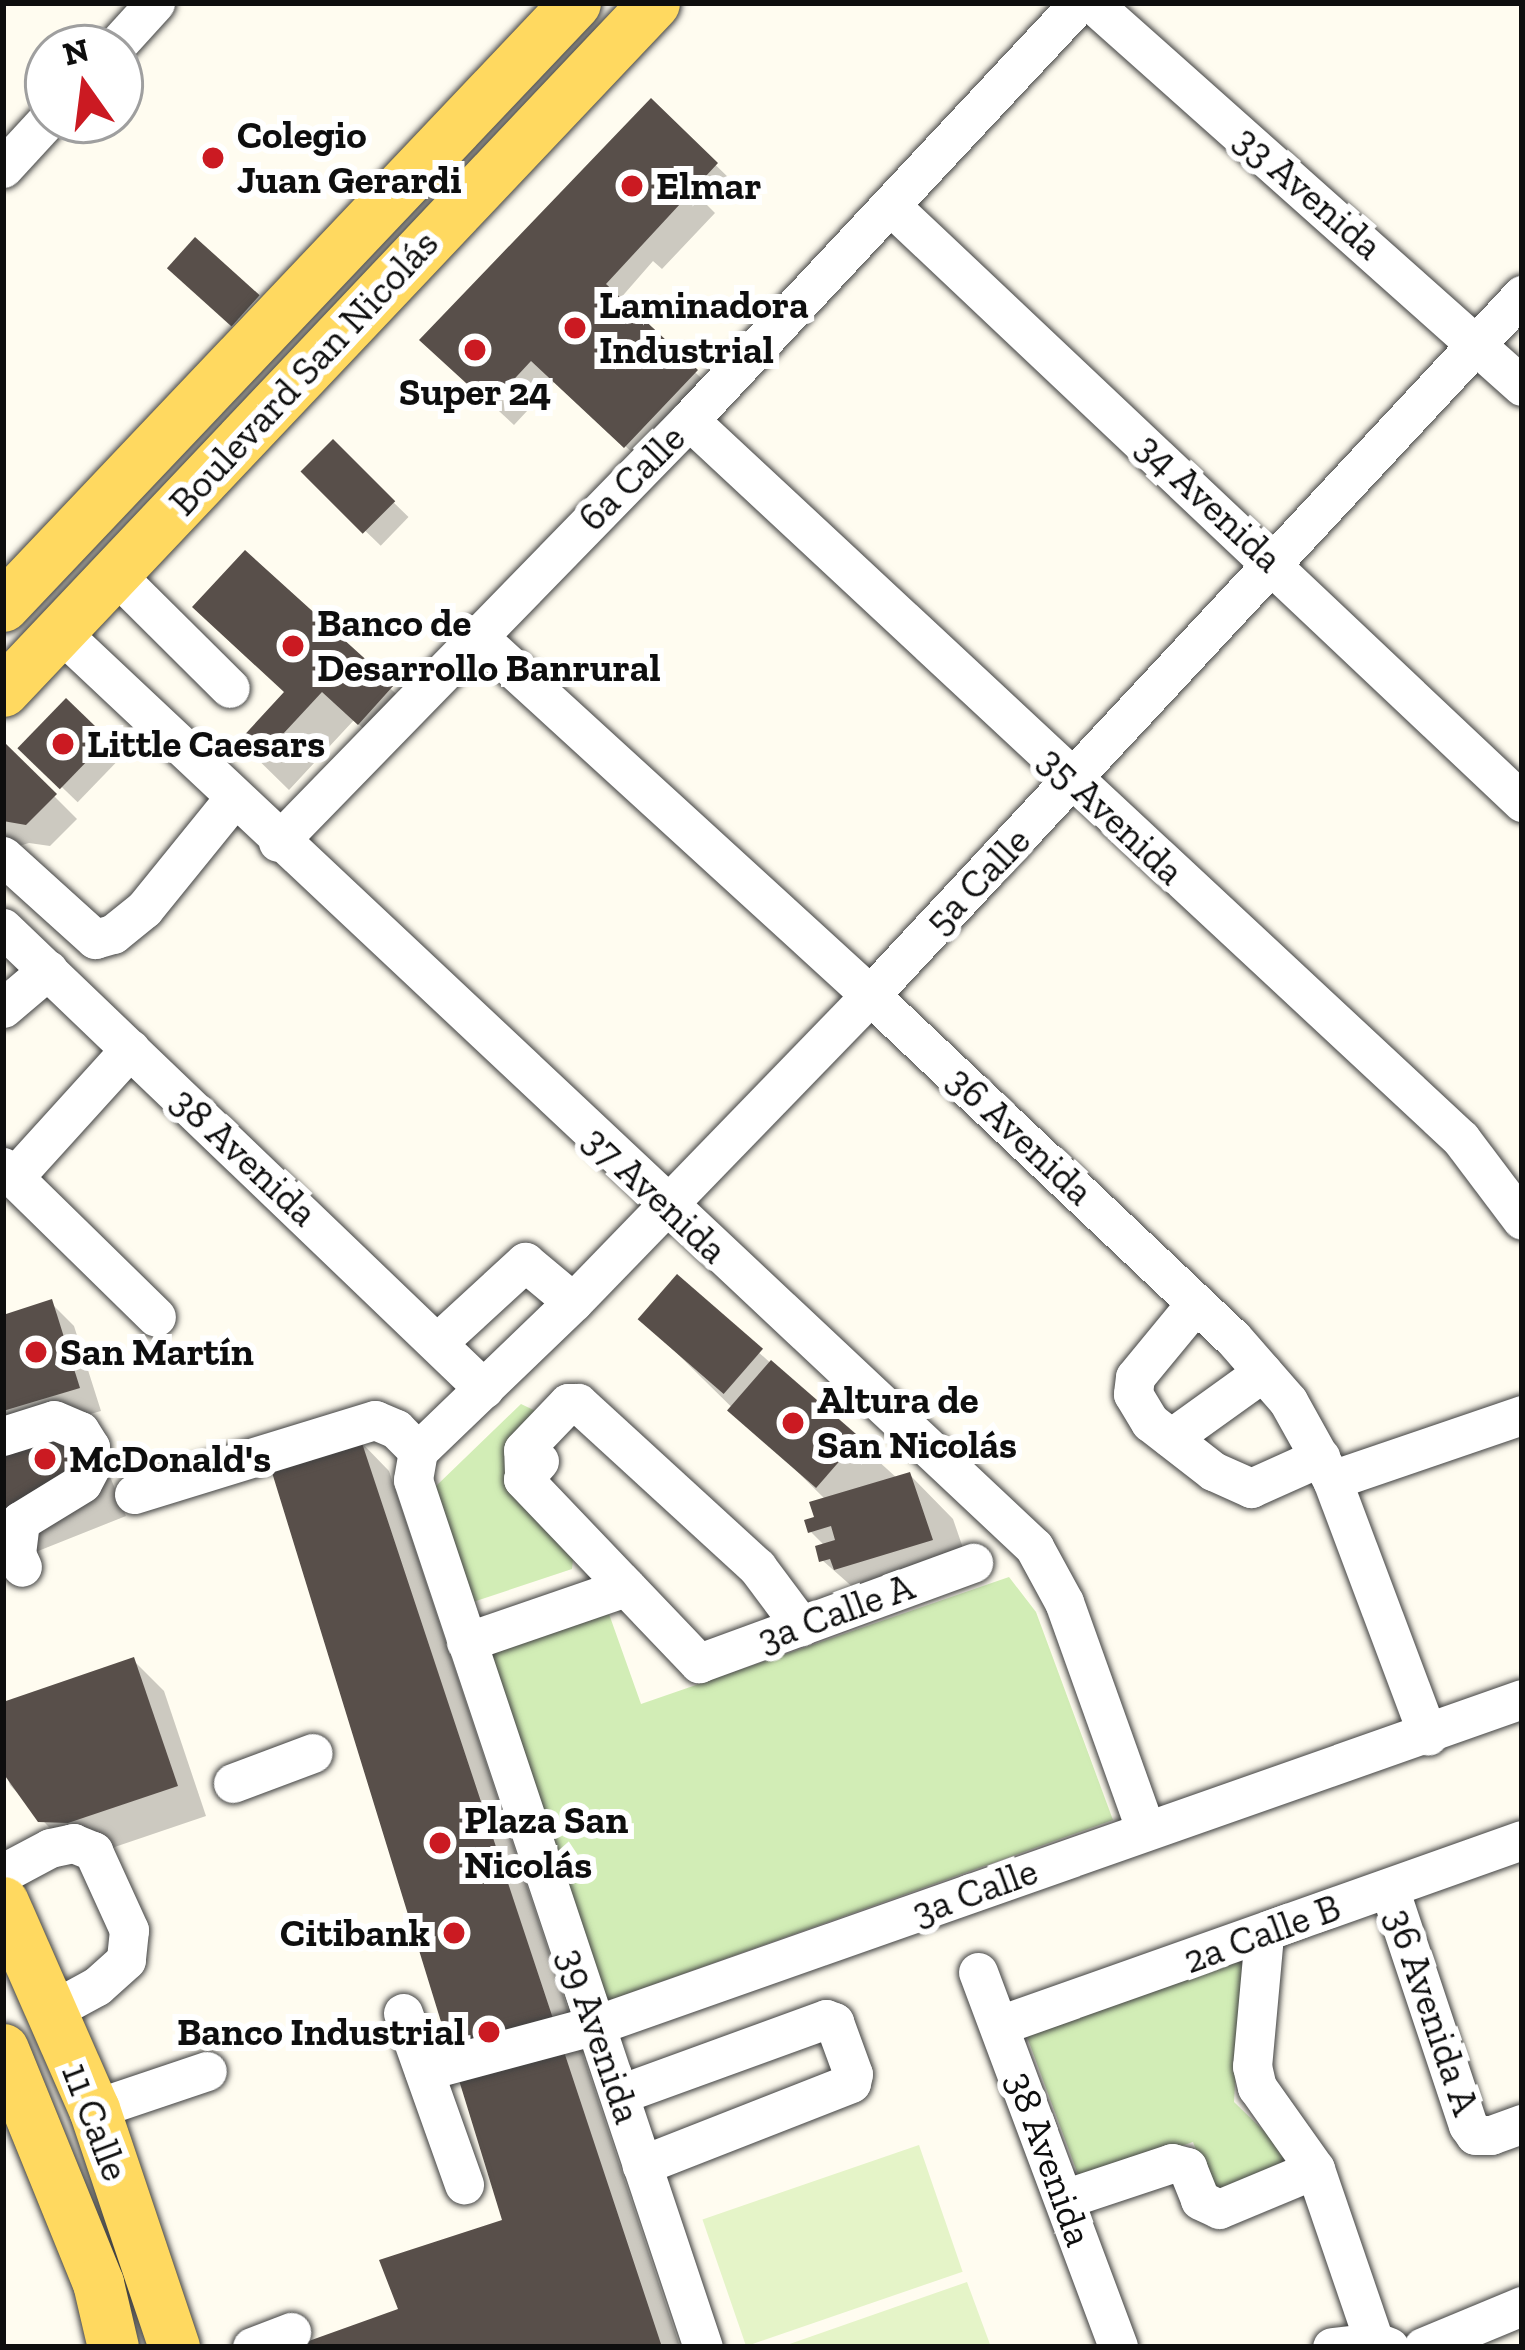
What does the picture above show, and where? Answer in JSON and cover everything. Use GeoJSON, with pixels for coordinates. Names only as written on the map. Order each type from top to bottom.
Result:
{"type":"FeatureCollection","features":[{"type":"Feature","properties":{"kind":"main road","name":"Boulevard San Nicolás"},"geometry":{"type":"LineString","coordinates":[[5,599],[575,3]]}},
{"type":"Feature","properties":{"kind":"main road","name":"Boulevard San Nicolás"},"geometry":{"type":"LineString","coordinates":[[3,691],[654,3]]}},
{"type":"Feature","properties":{"kind":"main road","name":"11 Calle"},"geometry":{"type":"LineString","coordinates":[[3,1902],[94,2109],[174,2347]]}},
{"type":"Feature","properties":{"kind":"main road","name":"11 Calle"},"geometry":{"type":"LineString","coordinates":[[3,2049],[98,2283],[113,2347]]}},
{"type":"Feature","properties":{"kind":"street","name":"6a Calle"},"geometry":{"type":"LineString","coordinates":[[278,842],[892,208],[1079,3]]}},
{"type":"Feature","properties":{"kind":"street","name":"33 Avenida"},"geometry":{"type":"LineString","coordinates":[[1092,3],[1522,386]]}},
{"type":"Feature","properties":{"kind":"street"},"geometry":{"type":"LineString","coordinates":[[3,168],[25,144]]}},
{"type":"Feature","properties":{"kind":"street","name":"34 Avenida"},"geometry":{"type":"LineString","coordinates":[[892,208],[1276,565],[1522,802]]}},
{"type":"Feature","properties":{"kind":"street","name":"5a Calle"},"geometry":{"type":"LineString","coordinates":[[418,1451],[573,1302],[870,994],[1276,565],[1522,295]]}},
{"type":"Feature","properties":{"kind":"street","name":"35 Avenida"},"geometry":{"type":"LineString","coordinates":[[689,420],[1072,782],[1461,1139],[1522,1220]]}},
{"type":"Feature","properties":{"kind":"street"},"geometry":{"type":"LineString","coordinates":[[114,573],[230,688]]}},
{"type":"Feature","properties":{"kind":"street","name":"37 Avenida"},"geometry":{"type":"LineString","coordinates":[[58,632],[1034,1547],[1064,1602],[1145,1828]]}},
{"type":"Feature","properties":{"kind":"street","name":"36 Avenida"},"geometry":{"type":"LineString","coordinates":[[476,634],[870,994],[1263,1372],[1288,1401],[1326,1468],[1428,1736]]}},
{"type":"Feature","properties":{"kind":"street"},"geometry":{"type":"LineString","coordinates":[[6,865],[95,939],[113,934],[144,908],[233,799]]}},
{"type":"Feature","properties":{"kind":"street","name":"38 Avenida"},"geometry":{"type":"LineString","coordinates":[[3,928],[484,1389]]}},
{"type":"Feature","properties":{"kind":"street"},"geometry":{"type":"LineString","coordinates":[[3,1008],[48,970]]}},
{"type":"Feature","properties":{"kind":"street"},"geometry":{"type":"LineString","coordinates":[[130,1048],[8,1172],[156,1317]]}},
{"type":"Feature","properties":{"kind":"street"},"geometry":{"type":"LineString","coordinates":[[439,1341],[525,1262],[573,1302]]}},
{"type":"Feature","properties":{"kind":"street"},"geometry":{"type":"LineString","coordinates":[[1196,1303],[1135,1376],[1132,1394],[1150,1422],[1214,1471],[1251,1488],[1522,1415]]}},
{"type":"Feature","properties":{"kind":"street"},"geometry":{"type":"LineString","coordinates":[[1171,1438],[1263,1372]]}},
{"type":"Feature","properties":{"kind":"street"},"geometry":{"type":"LineString","coordinates":[[462,1630],[616,1576],[531,1467],[523,1450],[568,1403],[578,1403],[757,1567],[801,1625]]}},
{"type":"Feature","properties":{"kind":"street"},"geometry":{"type":"LineString","coordinates":[[3,1436],[54,1420],[80,1431],[90,1447],[91,1466],[82,1483],[20,1521],[16,1554],[22,1567]]}},
{"type":"Feature","properties":{"kind":"street"},"geometry":{"type":"LineString","coordinates":[[134,1494],[375,1420],[396,1429],[418,1451]]}},
{"type":"Feature","properties":{"kind":"street","name":"39 Avenida"},"geometry":{"type":"LineString","coordinates":[[418,1451],[413,1480],[703,2347]]}},
{"type":"Feature","properties":{"kind":"street","name":"3a Calle A"},"geometry":{"type":"LineString","coordinates":[[616,1576],[699,1663],[973,1563]]}},
{"type":"Feature","properties":{"kind":"street","name":"3a Calle"},"geometry":{"type":"LineString","coordinates":[[424,2072],[596,2025],[1145,1828],[1428,1736],[1522,1699]]}},
{"type":"Feature","properties":{"kind":"street"},"geometry":{"type":"LineString","coordinates":[[233,1783],[313,1753]]}},
{"type":"Feature","properties":{"kind":"street","name":"2a Calle B"},"geometry":{"type":"LineString","coordinates":[[1000,2025],[1522,1840]]}},
{"type":"Feature","properties":{"kind":"street"},"geometry":{"type":"LineString","coordinates":[[3,1873],[50,1848],[73,1843],[93,1851],[129,1930],[126,1960],[97,1986],[51,2011]]}},
{"type":"Feature","properties":{"kind":"street","name":"36 Avenida A"},"geometry":{"type":"LineString","coordinates":[[1389,1888],[1475,2135],[1522,2123]]}},
{"type":"Feature","properties":{"kind":"street"},"geometry":{"type":"LineString","coordinates":[[1264,1935],[1252,2066],[1257,2087],[1315,2169],[1380,2345],[1332,2347]]}},
{"type":"Feature","properties":{"kind":"street","name":"38 Avenida"},"geometry":{"type":"LineString","coordinates":[[978,1972],[1118,2347]]}},
{"type":"Feature","properties":{"kind":"street"},"geometry":{"type":"LineString","coordinates":[[403,2013],[464,2185]]}},
{"type":"Feature","properties":{"kind":"street"},"geometry":{"type":"LineString","coordinates":[[620,2094],[826,2019],[834,2022],[853,2074],[851,2083],[642,2165]]}},
{"type":"Feature","properties":{"kind":"street"},"geometry":{"type":"LineString","coordinates":[[94,2109],[207,2072]]}},
{"type":"Feature","properties":{"kind":"street"},"geometry":{"type":"LineString","coordinates":[[1064,2199],[1172,2163],[1186,2167],[1200,2200],[1219,2209],[1315,2169]]}},
{"type":"Feature","properties":{"kind":"street"},"geometry":{"type":"LineString","coordinates":[[1423,2347],[1506,2324]]}},
{"type":"Feature","properties":{"kind":"street"},"geometry":{"type":"LineString","coordinates":[[252,2347],[291,2332]]}},
{"type":"Feature","properties":{"kind":"green space"},"geometry":{"type":"Polygon","coordinates":[[[521,1404],[542,1414],[519,1441],[574,1550],[572,1569],[473,1602],[435,1487],[521,1404]]]}},
{"type":"Feature","properties":{"kind":"green space"},"geometry":{"type":"Polygon","coordinates":[[[1009,1577],[1036,1612],[1113,1820],[607,2001],[486,1655],[609,1614],[641,1704],[1009,1577]]]}},
{"type":"Feature","properties":{"kind":"green space"},"geometry":{"type":"Polygon","coordinates":[[[1242,1961],[1234,2102],[1296,2162],[1213,2192],[1193,2142],[1080,2180],[1026,2034],[1242,1961]]]}},
{"type":"Feature","properties":{"kind":"green space"},"geometry":{"type":"Polygon","coordinates":[[[919,2145],[963,2272],[746,2346],[702,2220],[919,2145]]]}},
{"type":"Feature","properties":{"kind":"green space"},"geometry":{"type":"Polygon","coordinates":[[[967,2282],[991,2347],[781,2347],[967,2282]]]}},
{"type":"Feature","properties":{"kind":"building"},"geometry":{"type":"Polygon","coordinates":[[[651,98],[718,163],[606,284],[698,370],[624,448],[531,361],[490,405],[419,340],[651,98]]]}},
{"type":"Feature","properties":{"kind":"building"},"geometry":{"type":"Polygon","coordinates":[[[195,237],[260,295],[232,326],[167,268],[195,237]]]}},
{"type":"Feature","properties":{"kind":"building"},"geometry":{"type":"Polygon","coordinates":[[[333,439],[395,501],[363,534],[300,472],[333,439]]]}},
{"type":"Feature","properties":{"kind":"building","name":"Banco de Desarrollo Banrural"},"geometry":{"type":"Polygon","coordinates":[[[245,550],[394,685],[358,725],[322,692],[257,762],[237,743],[284,692],[192,607],[245,550]]]}},
{"type":"Feature","properties":{"kind":"building","name":"Little Caesars"},"geometry":{"type":"Polygon","coordinates":[[[66,698],[108,739],[60,789],[17,748],[66,698]]]}},
{"type":"Feature","properties":{"kind":"building"},"geometry":{"type":"Polygon","coordinates":[[[3,741],[57,794],[26,825],[3,821],[3,741]]]}},
{"type":"Feature","properties":{"kind":"building","name":"Altura de San Nicolás"},"geometry":{"type":"Polygon","coordinates":[[[677,1274],[763,1349],[724,1394],[638,1319],[677,1274]]]}},
{"type":"Feature","properties":{"kind":"building","name":"San Martín"},"geometry":{"type":"Polygon","coordinates":[[[52,1299],[80,1388],[3,1411],[3,1315],[52,1299]]]}},
{"type":"Feature","properties":{"kind":"building","name":"Altura de San Nicolás"},"geometry":{"type":"Polygon","coordinates":[[[771,1360],[860,1437],[816,1488],[727,1411],[771,1360]]]}},
{"type":"Feature","properties":{"kind":"building","name":"McDonald's"},"geometry":{"type":"Polygon","coordinates":[[[66,1408],[98,1486],[3,1524],[3,1433],[66,1408]]]}},
{"type":"Feature","properties":{"kind":"building","name":"Plaza San Nicolás"},"geometry":{"type":"Polygon","coordinates":[[[360,1437],[662,2347],[292,2347],[398,2309],[379,2260],[502,2220],[270,1466],[360,1437]]]}},
{"type":"Feature","properties":{"kind":"building","name":"Altura de San Nicolás"},"geometry":{"type":"Polygon","coordinates":[[[910,1472],[933,1540],[834,1570],[830,1559],[819,1562],[815,1546],[835,1540],[831,1526],[808,1533],[804,1520],[814,1517],[809,1502],[910,1472]]]}},
{"type":"Feature","properties":{"kind":"building"},"geometry":{"type":"Polygon","coordinates":[[[134,1657],[178,1786],[68,1823],[38,1822],[3,1773],[3,1702],[134,1657]]]}},
{"type":"Feature","properties":{"kind":"place","name":"Colegio Juan Gerardi"},"geometry":{"type":"Point","coordinates":[213,158]}},
{"type":"Feature","properties":{"kind":"place","name":"Elmar"},"geometry":{"type":"Point","coordinates":[632,186]}},
{"type":"Feature","properties":{"kind":"place","name":"Laminadora Industrial"},"geometry":{"type":"Point","coordinates":[575,328]}},
{"type":"Feature","properties":{"kind":"place","name":"Super 24"},"geometry":{"type":"Point","coordinates":[475,350]}},
{"type":"Feature","properties":{"kind":"place","name":"Banco de Desarrollo Banrural"},"geometry":{"type":"Point","coordinates":[293,646]}},
{"type":"Feature","properties":{"kind":"place","name":"Little Caesars"},"geometry":{"type":"Point","coordinates":[63,744]}},
{"type":"Feature","properties":{"kind":"place","name":"San Martín"},"geometry":{"type":"Point","coordinates":[36,1352]}},
{"type":"Feature","properties":{"kind":"place","name":"Altura de San Nicolás"},"geometry":{"type":"Point","coordinates":[793,1423]}},
{"type":"Feature","properties":{"kind":"place","name":"McDonald's"},"geometry":{"type":"Point","coordinates":[45,1459]}},
{"type":"Feature","properties":{"kind":"place","name":"Plaza San Nicolás"},"geometry":{"type":"Point","coordinates":[440,1843]}},
{"type":"Feature","properties":{"kind":"place","name":"Citibank"},"geometry":{"type":"Point","coordinates":[454,1933]}},
{"type":"Feature","properties":{"kind":"place","name":"Banco Industrial"},"geometry":{"type":"Point","coordinates":[489,2032]}}]}
